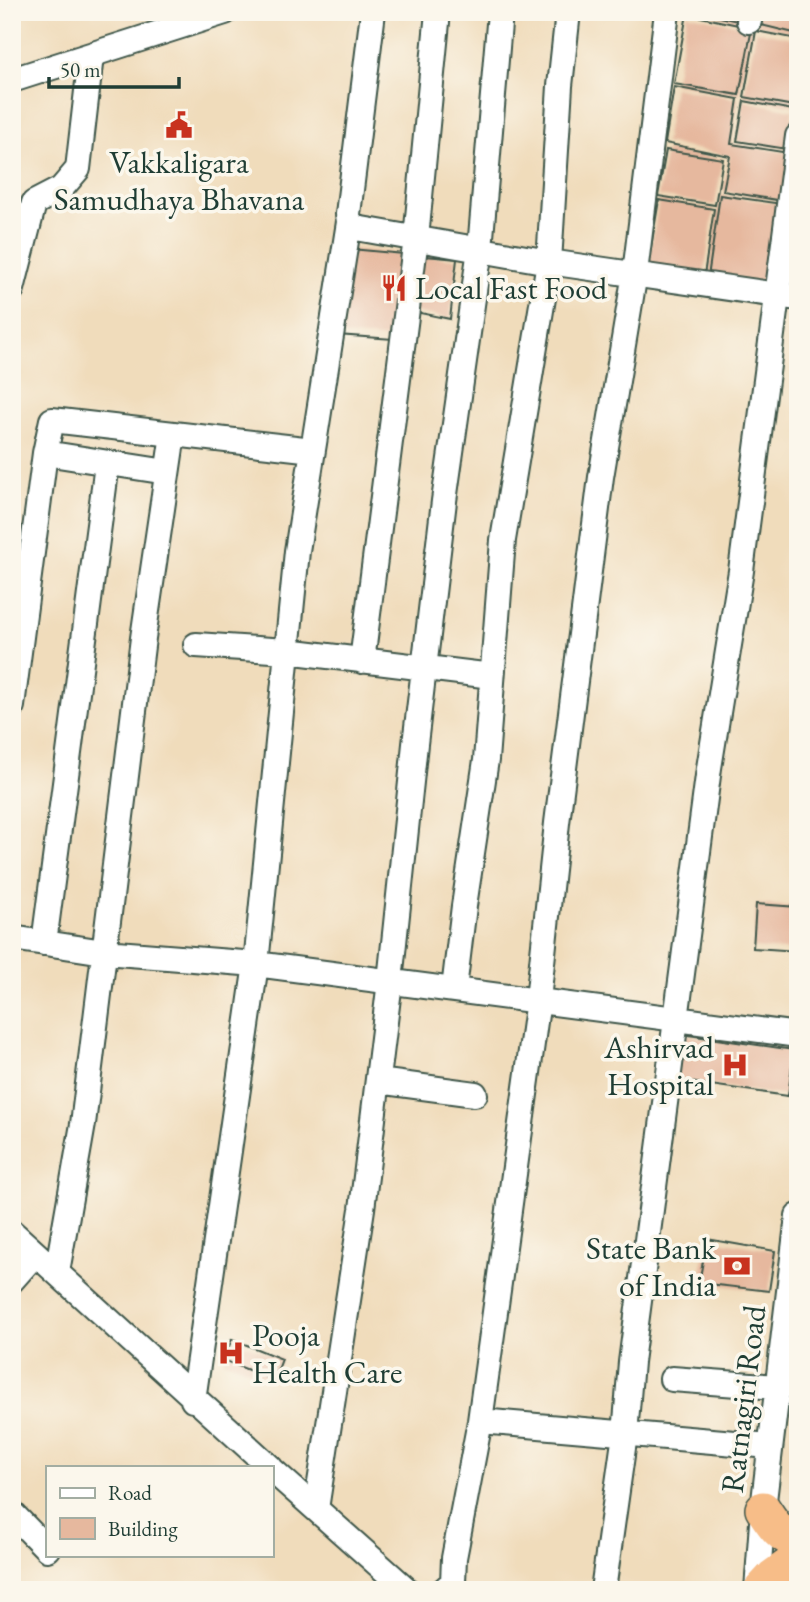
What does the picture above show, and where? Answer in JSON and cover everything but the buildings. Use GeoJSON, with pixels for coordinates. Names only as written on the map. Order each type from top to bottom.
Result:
{"type":"FeatureCollection","features":[{"type":"Feature","properties":{"kind":"highway"},"geometry":{"type":"LineString","coordinates":[[763,1509],[776,1529],[788,1539],[798,1542]]}},
{"type":"Feature","properties":{"kind":"highway"},"geometry":{"type":"LineString","coordinates":[[759,1590],[798,1559]]}},
{"type":"Feature","properties":{"kind":"highway"},"geometry":{"type":"LineString","coordinates":[[785,1590],[798,1582]]}},
{"type":"Feature","properties":{"kind":"street"},"geometry":{"type":"LineString","coordinates":[[12,80],[225,12]]}},
{"type":"Feature","properties":{"kind":"street"},"geometry":{"type":"LineString","coordinates":[[193,1400],[256,964],[298,551],[349,222],[373,12]]}},
{"type":"Feature","properties":{"kind":"street"},"geometry":{"type":"LineString","coordinates":[[362,661],[416,238],[438,12]]}},
{"type":"Feature","properties":{"kind":"street"},"geometry":{"type":"LineString","coordinates":[[316,1509],[360,1223],[378,1082],[444,501],[480,249],[500,12]]}},
{"type":"Feature","properties":{"kind":"street"},"geometry":{"type":"LineString","coordinates":[[454,989],[486,760],[503,540],[549,262],[560,86],[568,12]]}},
{"type":"Feature","properties":{"kind":"street"},"geometry":{"type":"LineString","coordinates":[[444,1590],[453,1582],[454,1558],[480,1420],[538,1000],[557,823],[601,477],[635,273],[667,12]]}},
{"type":"Feature","properties":{"kind":"street"},"geometry":{"type":"LineString","coordinates":[[12,289],[23,206],[61,189],[78,169],[91,56]]}},
{"type":"Feature","properties":{"kind":"street"},"geometry":{"type":"LineString","coordinates":[[603,1590],[709,768],[787,297],[798,136]]}},
{"type":"Feature","properties":{"kind":"street"},"geometry":{"type":"LineString","coordinates":[[349,222],[356,228],[549,262],[787,297]]}},
{"type":"Feature","properties":{"kind":"street"},"geometry":{"type":"LineString","coordinates":[[12,706],[45,453],[51,422],[55,418],[313,450]]}},
{"type":"Feature","properties":{"kind":"street"},"geometry":{"type":"LineString","coordinates":[[57,1272],[83,1124],[143,638],[173,433]]}},
{"type":"Feature","properties":{"kind":"street"},"geometry":{"type":"LineString","coordinates":[[45,453],[167,472]]}},
{"type":"Feature","properties":{"kind":"street"},"geometry":{"type":"LineString","coordinates":[[44,943],[107,464]]}},
{"type":"Feature","properties":{"kind":"street"},"geometry":{"type":"LineString","coordinates":[[196,645],[287,651],[492,676]]}},
{"type":"Feature","properties":{"kind":"street"},"geometry":{"type":"LineString","coordinates":[[12,938],[104,951],[256,964],[798,1035]]}},
{"type":"Feature","properties":{"kind":"street"},"geometry":{"type":"LineString","coordinates":[[378,1082],[475,1094]]}},
{"type":"Feature","properties":{"kind":"street","name":"Ratnagiri Road"},"geometry":{"type":"LineString","coordinates":[[759,1590],[763,1509],[798,1216]]}},
{"type":"Feature","properties":{"kind":"street"},"geometry":{"type":"LineString","coordinates":[[12,1233],[268,1466]]}},
{"type":"Feature","properties":{"kind":"street"},"geometry":{"type":"LineString","coordinates":[[12,1280],[35,1254]]}},
{"type":"Feature","properties":{"kind":"street"},"geometry":{"type":"LineString","coordinates":[[672,1379],[777,1387]]}},
{"type":"Feature","properties":{"kind":"street"},"geometry":{"type":"LineString","coordinates":[[480,1420],[770,1446]]}},
{"type":"Feature","properties":{"kind":"street"},"geometry":{"type":"LineString","coordinates":[[273,1471],[407,1590]]}},
{"type":"Feature","properties":{"kind":"street"},"geometry":{"type":"LineString","coordinates":[[12,1513],[46,1548]]}},
{"type":"Feature","properties":{"kind":"place","name":"Vakkaligara Samudhaya Bhavana"},"geometry":{"type":"Point","coordinates":[179,125]}},
{"type":"Feature","properties":{"kind":"place","name":"Local Fast Food"},"geometry":{"type":"Point","coordinates":[394,288]}},
{"type":"Feature","properties":{"kind":"place","name":"Ashirvad Hospital"},"geometry":{"type":"Point","coordinates":[735,1065]}},
{"type":"Feature","properties":{"kind":"place","name":"State Bank of India"},"geometry":{"type":"Point","coordinates":[737,1266]}},
{"type":"Feature","properties":{"kind":"place","name":"Pooja Health Care"},"geometry":{"type":"Point","coordinates":[231,1353]}}]}
